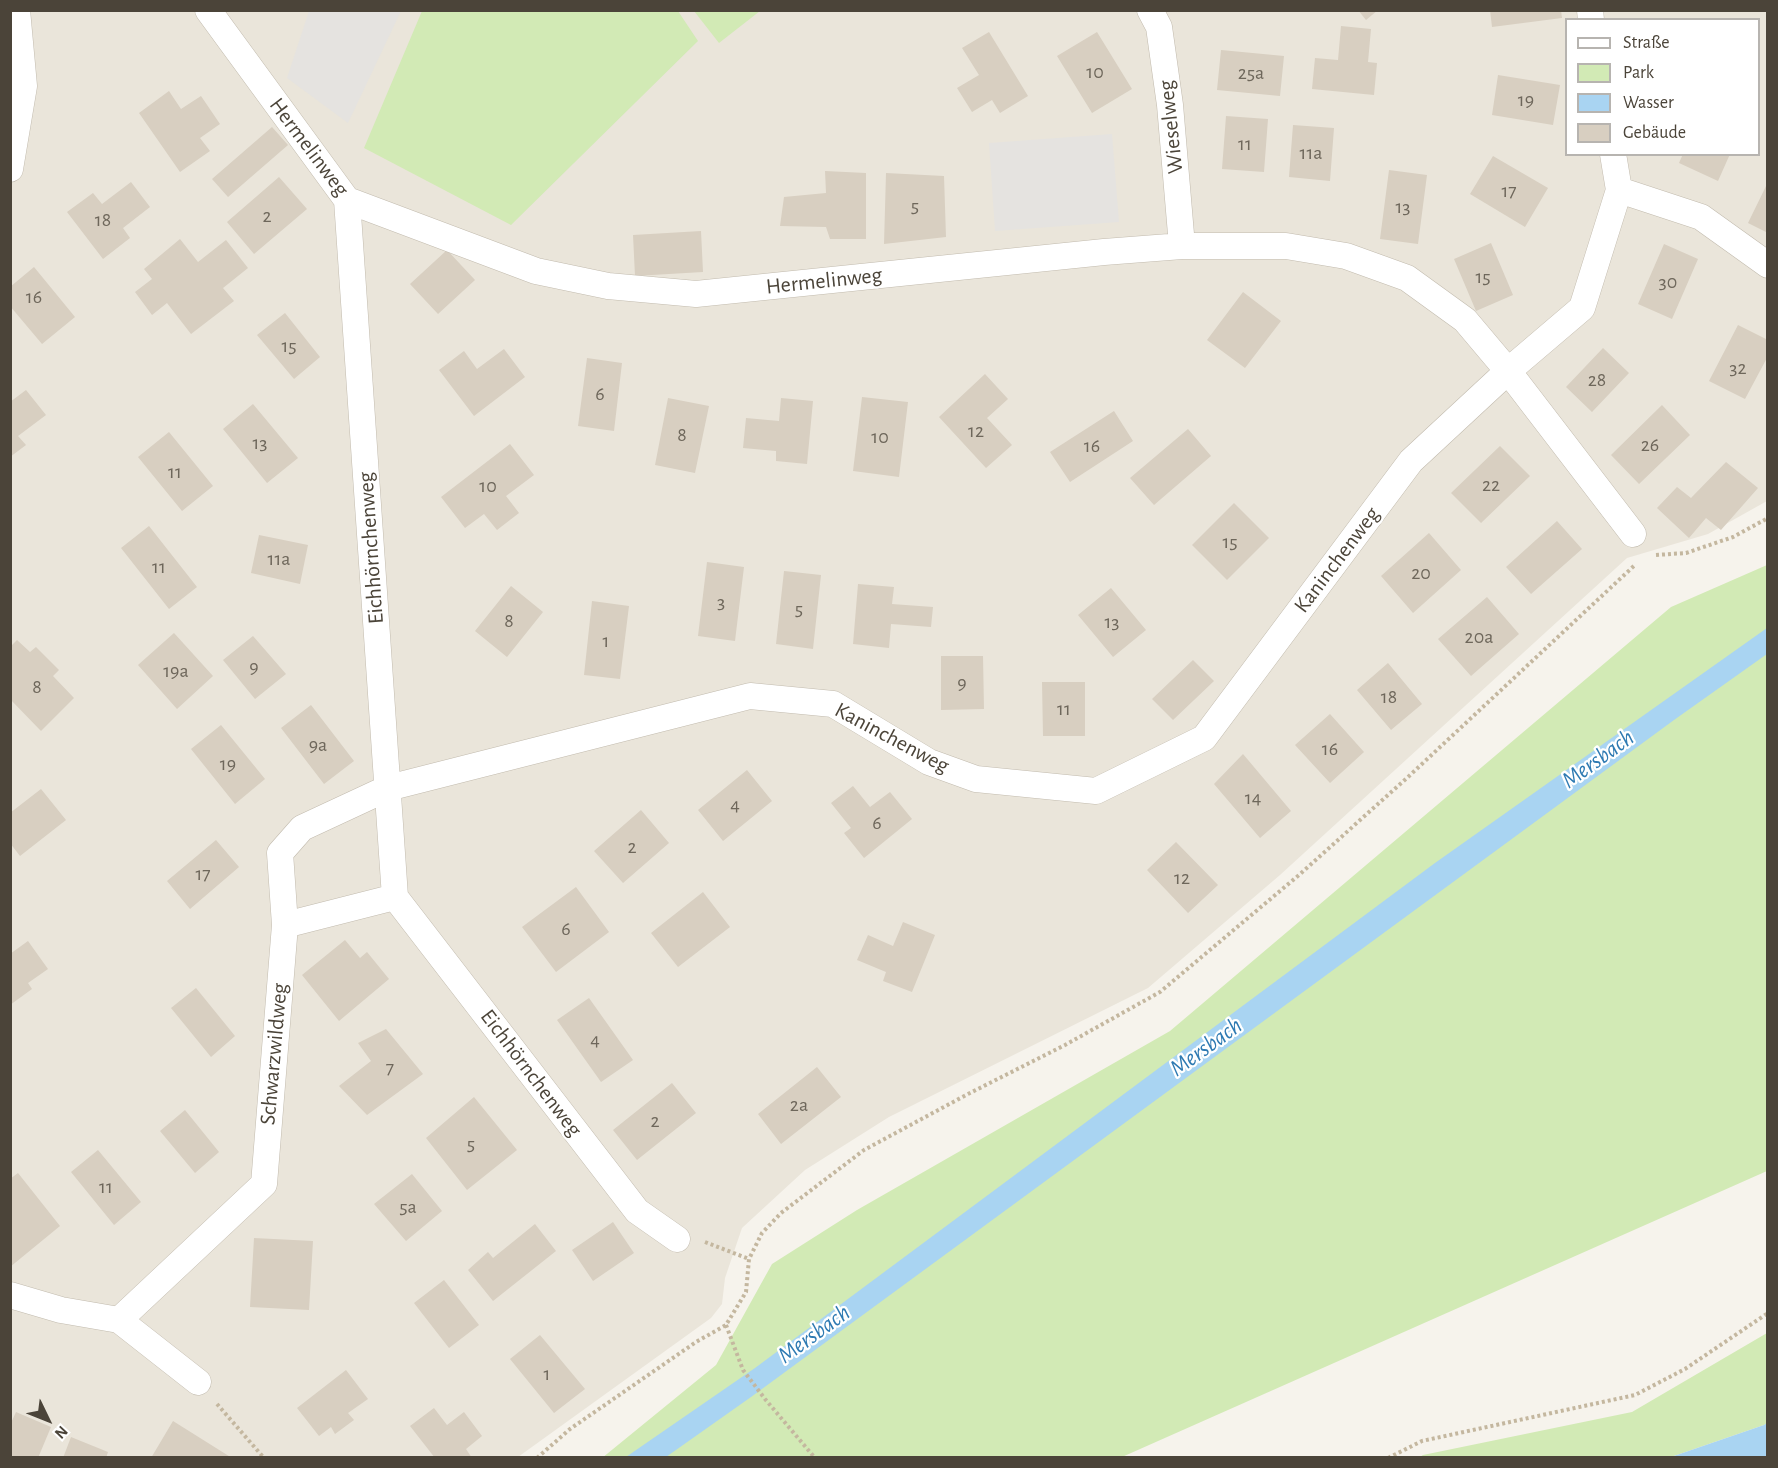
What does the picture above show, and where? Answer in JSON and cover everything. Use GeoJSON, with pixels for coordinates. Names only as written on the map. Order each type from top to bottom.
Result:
{"type":"FeatureCollection","features":[{"type":"Feature","properties":{"kind":"street"},"geometry":{"type":"LineString","coordinates":[[10,169],[24,86],[17,10]]}},
{"type":"Feature","properties":{"kind":"street","name":"Hermelinweg"},"geometry":{"type":"LineString","coordinates":[[208,10],[347,200],[536,271],[608,286],[696,294],[1104,252],[1182,246],[1286,246],[1346,256],[1407,278],[1465,320],[1508,371]]}},
{"type":"Feature","properties":{"kind":"street","name":"Wieselweg"},"geometry":{"type":"LineString","coordinates":[[1150,10],[1159,27],[1170,105],[1182,246]]}},
{"type":"Feature","properties":{"kind":"street","name":"Kaninchenweg"},"geometry":{"type":"LineString","coordinates":[[388,788],[750,696],[833,704],[928,762],[976,779],[1096,791],[1204,738],[1410,461],[1508,371],[1582,308],[1619,190],[1613,156]]}},
{"type":"Feature","properties":{"kind":"street"},"geometry":{"type":"LineString","coordinates":[[1619,190],[1701,217],[1767,265]]}},
{"type":"Feature","properties":{"kind":"street","name":"Eichhörnchenweg"},"geometry":{"type":"LineString","coordinates":[[347,200],[395,897],[637,1211],[677,1239]]}},
{"type":"Feature","properties":{"kind":"street"},"geometry":{"type":"LineString","coordinates":[[1508,371],[1632,534]]}},
{"type":"Feature","properties":{"kind":"street","name":"Schwarzwildweg"},"geometry":{"type":"LineString","coordinates":[[119,1320],[264,1184],[285,926],[280,853],[302,828],[388,788]]}},
{"type":"Feature","properties":{"kind":"street"},"geometry":{"type":"LineString","coordinates":[[285,926],[395,897]]}},
{"type":"Feature","properties":{"kind":"street"},"geometry":{"type":"LineString","coordinates":[[10,1295],[61,1310],[119,1320],[198,1383]]}},
{"type":"Feature","properties":{"kind":"path"},"geometry":{"type":"LineString","coordinates":[[1645,556],[1686,553],[1733,537],[1767,518]]}},
{"type":"Feature","properties":{"kind":"path"},"geometry":{"type":"LineString","coordinates":[[537,1458],[570,1429],[696,1342],[726,1325],[746,1292],[749,1259],[762,1233],[781,1213],[864,1150],[1065,1045],[1160,992],[1316,860],[1637,564]]}},
{"type":"Feature","properties":{"kind":"path"},"geometry":{"type":"LineString","coordinates":[[677,1239],[708,1242],[749,1259]]}},
{"type":"Feature","properties":{"kind":"path"},"geometry":{"type":"LineString","coordinates":[[1388,1458],[1422,1441],[1635,1395],[1685,1369],[1767,1313]]}},
{"type":"Feature","properties":{"kind":"path"},"geometry":{"type":"LineString","coordinates":[[726,1325],[743,1370],[815,1458]]}},
{"type":"Feature","properties":{"kind":"path"},"geometry":{"type":"LineString","coordinates":[[198,1383],[264,1458]]}},
{"type":"Feature","properties":{"kind":"shaded area"},"geometry":{"type":"Polygon","coordinates":[[[10,11],[1767,11],[1767,501],[1708,534],[1627,558],[1280,875],[1148,988],[889,1117],[805,1170],[742,1228],[725,1278],[722,1304],[711,1318],[518,1457],[11,1457],[10,11]]]}},
{"type":"Feature","properties":{"kind":"shaded area"},"geometry":{"type":"Polygon","coordinates":[[[309,11],[401,11],[348,123],[287,78],[309,11]]]}},
{"type":"Feature","properties":{"kind":"shaded area"},"geometry":{"type":"Polygon","coordinates":[[[1112,134],[1119,222],[995,231],[989,143],[1112,134]]]}},
{"type":"Feature","properties":{"kind":"green space"},"geometry":{"type":"Polygon","coordinates":[[[422,11],[678,11],[698,41],[511,225],[364,148],[422,11]]]}},
{"type":"Feature","properties":{"kind":"green space"},"geometry":{"type":"Polygon","coordinates":[[[694,11],[760,11],[719,43],[694,11]]]}},
{"type":"Feature","properties":{"kind":"green space"},"geometry":{"type":"Polygon","coordinates":[[[1767,565],[1767,1171],[1122,1457],[602,1458],[716,1365],[772,1264],[857,1210],[1170,1031],[1671,607],[1767,565]]]}},
{"type":"Feature","properties":{"kind":"green space"},"geometry":{"type":"Polygon","coordinates":[[[1767,1333],[1768,1423],[1764,1425],[1671,1457],[1418,1458],[1423,1455],[1632,1412],[1767,1333]]]}},
{"type":"Feature","properties":{"kind":"water","name":"Mersbach"},"geometry":{"type":"Polygon","coordinates":[[[1767,628],[1767,654],[751,1397],[666,1457],[626,1457],[755,1368],[1435,863],[1767,628]]]}},
{"type":"Feature","properties":{"kind":"water"},"geometry":{"type":"Polygon","coordinates":[[[1767,1423],[1767,1457],[1671,1457],[1764,1425],[1767,1423]]]}},
{"type":"Feature","properties":{"kind":"building"},"geometry":{"type":"Polygon","coordinates":[[[1358,10],[1378,10],[1366,20],[1358,10]]]}},
{"type":"Feature","properties":{"kind":"building"},"geometry":{"type":"Polygon","coordinates":[[[1490,10],[1561,10],[1562,18],[1492,27],[1490,10]]]}},
{"type":"Feature","properties":{"kind":"building"},"geometry":{"type":"Polygon","coordinates":[[[1341,26],[1371,29],[1368,62],[1377,63],[1374,95],[1312,89],[1315,58],[1338,60],[1341,26]]]}},
{"type":"Feature","properties":{"kind":"building"},"geometry":{"type":"Polygon","coordinates":[[[989,32],[1028,96],[1000,113],[992,100],[972,112],[957,88],[979,75],[962,48],[989,32]]]}},
{"type":"Feature","properties":{"kind":"building"},"geometry":{"type":"Polygon","coordinates":[[[1097,32],[1132,89],[1092,113],[1057,56],[1097,32]]]}},
{"type":"Feature","properties":{"kind":"building"},"geometry":{"type":"Polygon","coordinates":[[[1221,50],[1284,56],[1280,96],[1217,90],[1221,50]]]}},
{"type":"Feature","properties":{"kind":"building"},"geometry":{"type":"Polygon","coordinates":[[[1498,75],[1560,85],[1553,125],[1492,115],[1498,75]]]}},
{"type":"Feature","properties":{"kind":"building"},"geometry":{"type":"Polygon","coordinates":[[[169,91],[181,109],[201,96],[220,124],[200,138],[210,151],[180,172],[139,113],[169,91]]]}},
{"type":"Feature","properties":{"kind":"building"},"geometry":{"type":"Polygon","coordinates":[[[1226,116],[1268,119],[1264,172],[1222,169],[1226,116]]]}},
{"type":"Feature","properties":{"kind":"building"},"geometry":{"type":"Polygon","coordinates":[[[1293,125],[1334,128],[1330,181],[1289,177],[1293,125]]]}},
{"type":"Feature","properties":{"kind":"building"},"geometry":{"type":"Polygon","coordinates":[[[272,127],[288,145],[228,197],[212,179],[272,127]]]}},
{"type":"Feature","properties":{"kind":"building"},"geometry":{"type":"Polygon","coordinates":[[[1493,156],[1548,188],[1525,227],[1470,194],[1493,156]]]}},
{"type":"Feature","properties":{"kind":"building"},"geometry":{"type":"Polygon","coordinates":[[[1682,156],[1729,156],[1718,181],[1679,163],[1682,156]]]}},
{"type":"Feature","properties":{"kind":"building"},"geometry":{"type":"Polygon","coordinates":[[[1389,170],[1427,175],[1418,244],[1380,239],[1389,170]]]}},
{"type":"Feature","properties":{"kind":"building"},"geometry":{"type":"Polygon","coordinates":[[[825,171],[866,173],[866,239],[830,239],[826,227],[780,226],[784,197],[826,193],[825,171]]]}},
{"type":"Feature","properties":{"kind":"building"},"geometry":{"type":"Polygon","coordinates":[[[886,173],[944,176],[946,237],[884,244],[886,173]]]}},
{"type":"Feature","properties":{"kind":"building"},"geometry":{"type":"Polygon","coordinates":[[[279,177],[307,209],[254,254],[227,222],[279,177]]]}},
{"type":"Feature","properties":{"kind":"building"},"geometry":{"type":"Polygon","coordinates":[[[131,182],[150,207],[123,228],[130,238],[103,259],[67,212],[93,193],[102,204],[131,182]]]}},
{"type":"Feature","properties":{"kind":"building"},"geometry":{"type":"Polygon","coordinates":[[[1768,182],[1768,233],[1748,223],[1768,182]]]}},
{"type":"Feature","properties":{"kind":"building"},"geometry":{"type":"Polygon","coordinates":[[[701,231],[703,272],[635,276],[633,235],[701,231]]]}},
{"type":"Feature","properties":{"kind":"building"},"geometry":{"type":"Polygon","coordinates":[[[180,239],[198,262],[226,240],[248,268],[223,288],[234,301],[191,334],[167,303],[152,315],[135,292],[152,279],[144,269],[180,239]]]}},
{"type":"Feature","properties":{"kind":"building"},"geometry":{"type":"Polygon","coordinates":[[[1491,243],[1513,295],[1476,311],[1454,259],[1491,243]]]}},
{"type":"Feature","properties":{"kind":"building"},"geometry":{"type":"Polygon","coordinates":[[[1664,244],[1698,259],[1672,319],[1638,304],[1664,244]]]}},
{"type":"Feature","properties":{"kind":"building"},"geometry":{"type":"Polygon","coordinates":[[[447,250],[475,280],[438,314],[410,284],[447,250]]]}},
{"type":"Feature","properties":{"kind":"building"},"geometry":{"type":"Polygon","coordinates":[[[34,267],[75,317],[42,344],[10,306],[10,287],[34,267]]]}},
{"type":"Feature","properties":{"kind":"building"},"geometry":{"type":"Polygon","coordinates":[[[1243,292],[1281,321],[1245,368],[1207,340],[1243,292]]]}},
{"type":"Feature","properties":{"kind":"building"},"geometry":{"type":"Polygon","coordinates":[[[285,313],[320,357],[294,379],[257,335],[285,313]]]}},
{"type":"Feature","properties":{"kind":"building"},"geometry":{"type":"Polygon","coordinates":[[[1738,325],[1768,340],[1768,356],[1745,399],[1709,381],[1738,325]]]}},
{"type":"Feature","properties":{"kind":"building"},"geometry":{"type":"Polygon","coordinates":[[[1603,348],[1629,373],[1592,412],[1566,387],[1603,348]]]}},
{"type":"Feature","properties":{"kind":"building"},"geometry":{"type":"Polygon","coordinates":[[[504,349],[525,377],[474,416],[439,370],[464,351],[477,369],[504,349]]]}},
{"type":"Feature","properties":{"kind":"building"},"geometry":{"type":"Polygon","coordinates":[[[587,358],[622,363],[614,431],[578,426],[587,358]]]}},
{"type":"Feature","properties":{"kind":"building"},"geometry":{"type":"Polygon","coordinates":[[[985,374],[1008,399],[987,418],[1012,445],[986,468],[939,417],[985,374]]]}},
{"type":"Feature","properties":{"kind":"building"},"geometry":{"type":"Polygon","coordinates":[[[26,390],[46,415],[18,436],[26,445],[10,457],[10,402],[26,390]]]}},
{"type":"Feature","properties":{"kind":"building"},"geometry":{"type":"Polygon","coordinates":[[[862,397],[908,402],[899,477],[853,471],[862,397]]]}},
{"type":"Feature","properties":{"kind":"building"},"geometry":{"type":"Polygon","coordinates":[[[668,398],[709,406],[695,473],[655,465],[668,398]]]}},
{"type":"Feature","properties":{"kind":"building"},"geometry":{"type":"Polygon","coordinates":[[[781,398],[813,401],[807,464],[776,461],[776,451],[743,448],[746,418],[779,421],[781,398]]]}},
{"type":"Feature","properties":{"kind":"building"},"geometry":{"type":"Polygon","coordinates":[[[253,404],[298,458],[267,483],[223,429],[253,404]]]}},
{"type":"Feature","properties":{"kind":"building"},"geometry":{"type":"Polygon","coordinates":[[[1662,405],[1690,435],[1639,484],[1611,455],[1662,405]]]}},
{"type":"Feature","properties":{"kind":"building"},"geometry":{"type":"Polygon","coordinates":[[[1114,411],[1133,441],[1070,482],[1050,452],[1114,411]]]}},
{"type":"Feature","properties":{"kind":"building"},"geometry":{"type":"Polygon","coordinates":[[[1188,429],[1211,456],[1154,505],[1130,478],[1188,429]]]}},
{"type":"Feature","properties":{"kind":"building"},"geometry":{"type":"Polygon","coordinates":[[[169,432],[213,486],[182,511],[138,457],[169,432]]]}},
{"type":"Feature","properties":{"kind":"building"},"geometry":{"type":"Polygon","coordinates":[[[510,444],[534,475],[506,496],[519,513],[497,530],[484,514],[465,528],[441,497],[510,444]]]}},
{"type":"Feature","properties":{"kind":"building"},"geometry":{"type":"Polygon","coordinates":[[[1500,446],[1530,476],[1481,523],[1451,493],[1500,446]]]}},
{"type":"Feature","properties":{"kind":"building"},"geometry":{"type":"Polygon","coordinates":[[[1726,462],[1758,488],[1721,530],[1706,518],[1689,538],[1657,508],[1677,487],[1691,498],[1726,462]]]}},
{"type":"Feature","properties":{"kind":"building"},"geometry":{"type":"Polygon","coordinates":[[[1234,503],[1269,538],[1227,580],[1192,545],[1234,503]]]}},
{"type":"Feature","properties":{"kind":"building"},"geometry":{"type":"Polygon","coordinates":[[[1557,521],[1582,549],[1531,594],[1506,567],[1557,521]]]}},
{"type":"Feature","properties":{"kind":"building"},"geometry":{"type":"Polygon","coordinates":[[[149,526],[197,587],[169,609],[121,548],[149,526]]]}},
{"type":"Feature","properties":{"kind":"building"},"geometry":{"type":"Polygon","coordinates":[[[1429,533],[1461,570],[1413,613],[1381,576],[1429,533]]]}},
{"type":"Feature","properties":{"kind":"building"},"geometry":{"type":"Polygon","coordinates":[[[259,535],[308,545],[300,584],[251,573],[259,535]]]}},
{"type":"Feature","properties":{"kind":"building"},"geometry":{"type":"Polygon","coordinates":[[[707,562],[744,567],[735,641],[698,636],[707,562]]]}},
{"type":"Feature","properties":{"kind":"building"},"geometry":{"type":"Polygon","coordinates":[[[784,571],[821,575],[813,649],[776,644],[784,571]]]}},
{"type":"Feature","properties":{"kind":"building"},"geometry":{"type":"Polygon","coordinates":[[[858,584],[894,587],[892,604],[933,607],[931,627],[891,624],[889,648],[853,644],[858,584]]]}},
{"type":"Feature","properties":{"kind":"building"},"geometry":{"type":"Polygon","coordinates":[[[511,586],[543,612],[507,657],[475,631],[511,586]]]}},
{"type":"Feature","properties":{"kind":"building"},"geometry":{"type":"Polygon","coordinates":[[[1111,588],[1146,630],[1113,657],[1078,615],[1111,588]]]}},
{"type":"Feature","properties":{"kind":"building"},"geometry":{"type":"Polygon","coordinates":[[[1487,597],[1519,634],[1471,676],[1438,639],[1487,597]]]}},
{"type":"Feature","properties":{"kind":"building"},"geometry":{"type":"Polygon","coordinates":[[[592,601],[629,606],[620,679],[584,675],[592,601]]]}},
{"type":"Feature","properties":{"kind":"building"},"geometry":{"type":"Polygon","coordinates":[[[174,633],[213,676],[177,709],[138,665],[174,633]]]}},
{"type":"Feature","properties":{"kind":"building"},"geometry":{"type":"Polygon","coordinates":[[[253,636],[286,674],[255,699],[223,660],[253,636]]]}},
{"type":"Feature","properties":{"kind":"building"},"geometry":{"type":"Polygon","coordinates":[[[17,640],[30,652],[36,647],[59,670],[53,676],[74,698],[41,731],[10,699],[10,647],[17,640]]]}},
{"type":"Feature","properties":{"kind":"building"},"geometry":{"type":"Polygon","coordinates":[[[941,656],[983,656],[984,709],[941,710],[941,656]]]}},
{"type":"Feature","properties":{"kind":"building"},"geometry":{"type":"Polygon","coordinates":[[[1193,660],[1214,681],[1173,720],[1152,699],[1193,660]]]}},
{"type":"Feature","properties":{"kind":"building"},"geometry":{"type":"Polygon","coordinates":[[[1388,663],[1422,704],[1391,730],[1357,690],[1388,663]]]}},
{"type":"Feature","properties":{"kind":"building"},"geometry":{"type":"Polygon","coordinates":[[[1042,682],[1085,682],[1085,736],[1043,736],[1042,682]]]}},
{"type":"Feature","properties":{"kind":"building"},"geometry":{"type":"Polygon","coordinates":[[[311,705],[354,761],[324,784],[281,728],[311,705]]]}},
{"type":"Feature","properties":{"kind":"building"},"geometry":{"type":"Polygon","coordinates":[[[1330,714],[1364,752],[1330,783],[1295,745],[1330,714]]]}},
{"type":"Feature","properties":{"kind":"building"},"geometry":{"type":"Polygon","coordinates":[[[221,725],[265,779],[235,804],[191,749],[221,725]]]}},
{"type":"Feature","properties":{"kind":"building"},"geometry":{"type":"Polygon","coordinates":[[[1243,754],[1291,811],[1260,838],[1214,784],[1243,754]]]}},
{"type":"Feature","properties":{"kind":"building"},"geometry":{"type":"Polygon","coordinates":[[[747,770],[772,801],[723,841],[698,810],[747,770]]]}},
{"type":"Feature","properties":{"kind":"building"},"geometry":{"type":"Polygon","coordinates":[[[853,786],[870,807],[890,792],[912,819],[864,858],[844,833],[851,828],[831,803],[853,786]]]}},
{"type":"Feature","properties":{"kind":"building"},"geometry":{"type":"Polygon","coordinates":[[[41,789],[66,820],[20,856],[10,843],[10,813],[41,789]]]}},
{"type":"Feature","properties":{"kind":"building"},"geometry":{"type":"Polygon","coordinates":[[[641,810],[669,843],[623,883],[594,851],[641,810]]]}},
{"type":"Feature","properties":{"kind":"building"},"geometry":{"type":"Polygon","coordinates":[[[216,840],[239,867],[190,909],[167,881],[216,840]]]}},
{"type":"Feature","properties":{"kind":"building"},"geometry":{"type":"Polygon","coordinates":[[[1176,842],[1218,885],[1188,913],[1147,870],[1176,842]]]}},
{"type":"Feature","properties":{"kind":"building"},"geometry":{"type":"Polygon","coordinates":[[[576,887],[609,932],[556,972],[522,927],[576,887]]]}},
{"type":"Feature","properties":{"kind":"building"},"geometry":{"type":"Polygon","coordinates":[[[703,892],[730,927],[678,967],[651,933],[703,892]]]}},
{"type":"Feature","properties":{"kind":"building"},"geometry":{"type":"Polygon","coordinates":[[[903,922],[935,935],[912,992],[883,981],[886,972],[857,960],[868,935],[893,946],[903,922]]]}},
{"type":"Feature","properties":{"kind":"building"},"geometry":{"type":"Polygon","coordinates":[[[345,940],[360,958],[367,952],[389,979],[339,1021],[302,975],[345,940]]]}},
{"type":"Feature","properties":{"kind":"building"},"geometry":{"type":"Polygon","coordinates":[[[28,941],[48,969],[28,983],[32,989],[10,1005],[10,954],[28,941]]]}},
{"type":"Feature","properties":{"kind":"building"},"geometry":{"type":"Polygon","coordinates":[[[196,988],[235,1036],[211,1057],[171,1008],[196,988]]]}},
{"type":"Feature","properties":{"kind":"building"},"geometry":{"type":"Polygon","coordinates":[[[589,998],[633,1060],[601,1082],[557,1020],[589,998]]]}},
{"type":"Feature","properties":{"kind":"building"},"geometry":{"type":"Polygon","coordinates":[[[386,1029],[423,1074],[367,1115],[339,1086],[371,1061],[358,1043],[386,1029]]]}},
{"type":"Feature","properties":{"kind":"building"},"geometry":{"type":"Polygon","coordinates":[[[817,1067],[841,1097],[781,1144],[758,1114],[817,1067]]]}},
{"type":"Feature","properties":{"kind":"building"},"geometry":{"type":"Polygon","coordinates":[[[672,1083],[696,1113],[637,1160],[613,1130],[672,1083]]]}},
{"type":"Feature","properties":{"kind":"building"},"geometry":{"type":"Polygon","coordinates":[[[474,1097],[517,1150],[467,1190],[426,1138],[474,1097]]]}},
{"type":"Feature","properties":{"kind":"building"},"geometry":{"type":"Polygon","coordinates":[[[185,1110],[219,1152],[195,1173],[160,1131],[185,1110]]]}},
{"type":"Feature","properties":{"kind":"building"},"geometry":{"type":"Polygon","coordinates":[[[98,1150],[141,1202],[114,1225],[71,1172],[98,1150]]]}},
{"type":"Feature","properties":{"kind":"building"},"geometry":{"type":"Polygon","coordinates":[[[18,1173],[60,1226],[10,1267],[10,1179],[18,1173]]]}},
{"type":"Feature","properties":{"kind":"building"},"geometry":{"type":"Polygon","coordinates":[[[412,1174],[442,1211],[406,1241],[374,1204],[412,1174]]]}},
{"type":"Feature","properties":{"kind":"building"},"geometry":{"type":"Polygon","coordinates":[[[613,1222],[634,1253],[593,1281],[572,1250],[613,1222]]]}},
{"type":"Feature","properties":{"kind":"building"},"geometry":{"type":"Polygon","coordinates":[[[535,1224],[556,1251],[493,1301],[468,1270],[488,1252],[493,1258],[535,1224]]]}},
{"type":"Feature","properties":{"kind":"building"},"geometry":{"type":"Polygon","coordinates":[[[254,1238],[313,1241],[309,1310],[250,1307],[254,1238]]]}},
{"type":"Feature","properties":{"kind":"building"},"geometry":{"type":"Polygon","coordinates":[[[444,1280],[479,1325],[449,1348],[414,1303],[444,1280]]]}},
{"type":"Feature","properties":{"kind":"building"},"geometry":{"type":"Polygon","coordinates":[[[540,1335],[585,1389],[554,1413],[510,1359],[540,1335]]]}},
{"type":"Feature","properties":{"kind":"building"},"geometry":{"type":"Polygon","coordinates":[[[346,1370],[368,1399],[348,1413],[354,1420],[335,1434],[331,1427],[319,1436],[297,1408],[346,1370]]]}},
{"type":"Feature","properties":{"kind":"building"},"geometry":{"type":"Polygon","coordinates":[[[434,1408],[447,1425],[464,1412],[482,1436],[466,1449],[472,1458],[435,1458],[410,1426],[434,1408]]]}},
{"type":"Feature","properties":{"kind":"building"},"geometry":{"type":"Polygon","coordinates":[[[16,1412],[51,1427],[38,1458],[10,1458],[10,1425],[16,1412]]]}},
{"type":"Feature","properties":{"kind":"building"},"geometry":{"type":"Polygon","coordinates":[[[173,1421],[232,1458],[151,1458],[173,1421]]]}},
{"type":"Feature","properties":{"kind":"building"},"geometry":{"type":"Polygon","coordinates":[[[71,1437],[108,1452],[106,1458],[63,1458],[71,1437]]]}}]}
